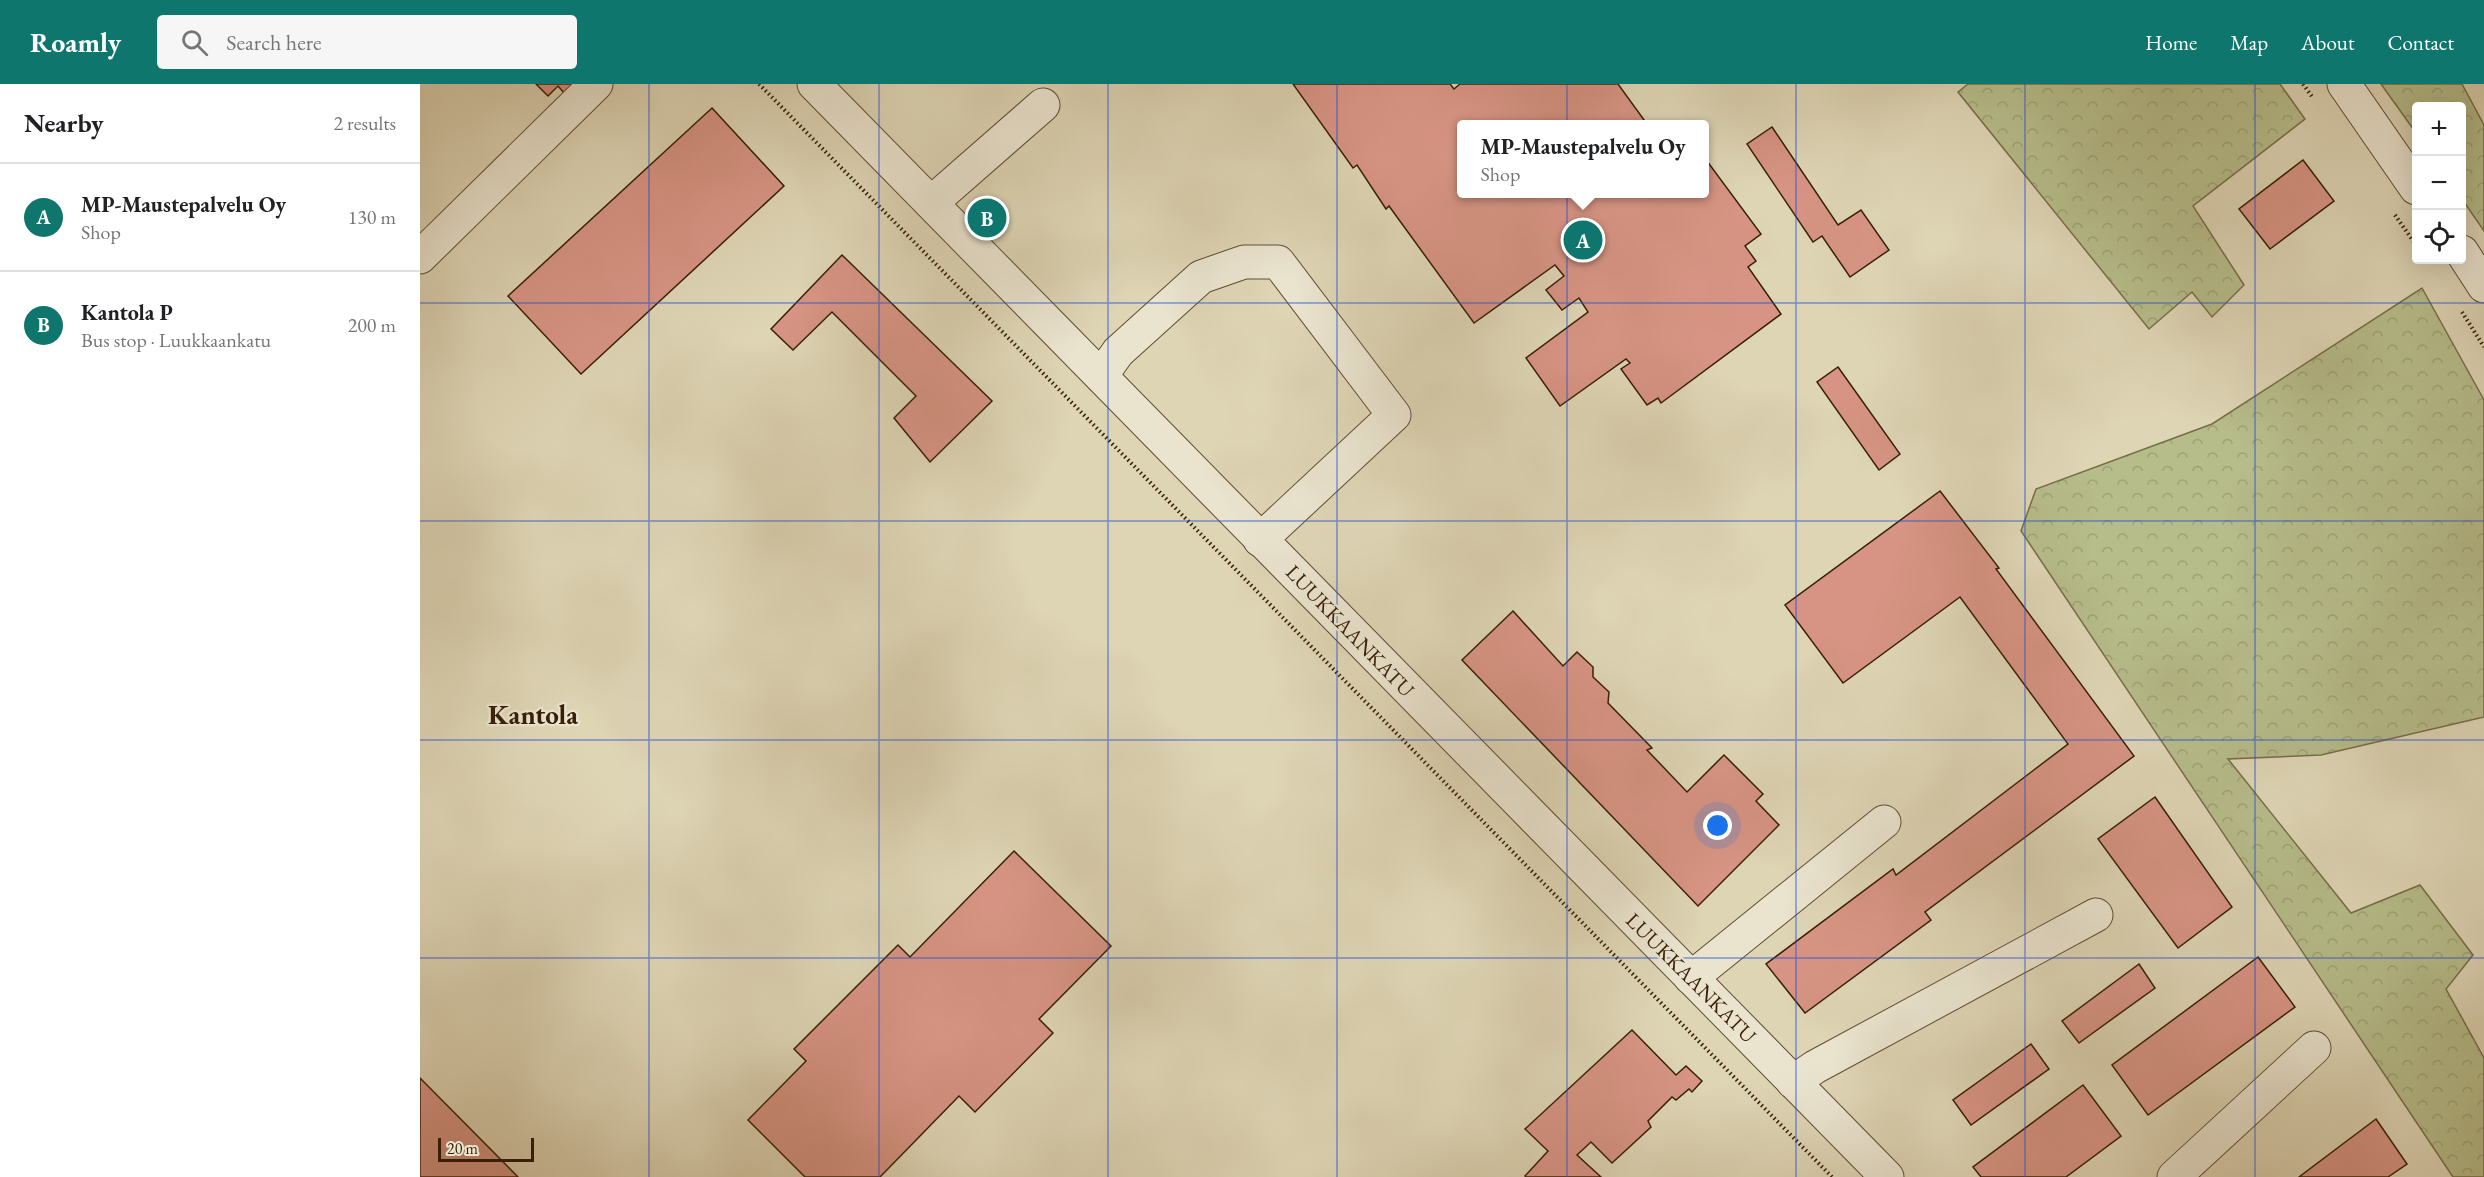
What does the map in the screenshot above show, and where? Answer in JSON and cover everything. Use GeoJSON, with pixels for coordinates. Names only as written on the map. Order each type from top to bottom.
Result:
{"type":"FeatureCollection","features":[{"type":"Feature","properties":{"kind":"street"},"geometry":{"type":"LineString","coordinates":[[420,257],[596,84]]}},
{"type":"Feature","properties":{"kind":"street","name":"LUUKKAANKATU"},"geometry":{"type":"LineString","coordinates":[[814,84],[1887,1177]]}},
{"type":"Feature","properties":{"kind":"street"},"geometry":{"type":"LineString","coordinates":[[2344,84],[2412,182]]}},
{"type":"Feature","properties":{"kind":"street"},"geometry":{"type":"LineString","coordinates":[[931,203],[1042,105]]}},
{"type":"Feature","properties":{"kind":"street"},"geometry":{"type":"LineString","coordinates":[[2466,258],[2484,286]]}},
{"type":"Feature","properties":{"kind":"street"},"geometry":{"type":"LineString","coordinates":[[1101,376],[1118,352],[1201,277],[1244,262],[1278,262],[1394,415],[1260,540]]}},
{"type":"Feature","properties":{"kind":"street"},"geometry":{"type":"LineString","coordinates":[[1691,978],[1884,822]]}},
{"type":"Feature","properties":{"kind":"street"},"geometry":{"type":"LineString","coordinates":[[1793,1082],[1815,1067],[2096,915]]}},
{"type":"Feature","properties":{"kind":"street"},"geometry":{"type":"LineString","coordinates":[[2174,1177],[2314,1048]]}},
{"type":"Feature","properties":{"kind":"path"},"geometry":{"type":"LineString","coordinates":[[759,84],[1832,1177]]}},
{"type":"Feature","properties":{"kind":"green space"},"geometry":{"type":"Polygon","coordinates":[[[1968,84],[2280,84],[2305,119],[2193,206],[2244,285],[2212,317],[2192,292],[2149,329],[1958,92],[1968,84]]]}},
{"type":"Feature","properties":{"kind":"green space"},"geometry":{"type":"Polygon","coordinates":[[[2381,84],[2462,84],[2484,125],[2484,231],[2466,205],[2466,102],[2412,102],[2412,127],[2381,84]]]}},
{"type":"Feature","properties":{"kind":"green space"},"geometry":{"type":"Polygon","coordinates":[[[2422,288],[2484,400],[2484,717],[2321,755],[2228,759],[2351,913],[2420,885],[2473,955],[2446,989],[2484,1058],[2484,1177],[2453,1177],[2021,531],[2036,489],[2212,424],[2422,288]]]}},
{"type":"Feature","properties":{"kind":"building"},"geometry":{"type":"Polygon","coordinates":[[[536,84],[576,84],[565,94],[558,86],[548,96],[536,84]]]}},
{"type":"Feature","properties":{"kind":"building"},"geometry":{"type":"Polygon","coordinates":[[[1293,84],[1450,84],[1454,89],[1460,84],[1618,84],[1644,120],[1457,120],[1457,198],[1709,198],[1709,164],[1761,234],[1745,246],[1756,261],[1748,267],[1781,314],[1661,403],[1658,398],[1647,405],[1621,369],[1630,363],[1626,359],[1560,406],[1526,358],[1588,312],[1579,298],[1562,310],[1546,290],[1564,276],[1555,265],[1474,323],[1389,206],[1386,209],[1357,165],[1353,168],[1293,84]]]}},
{"type":"Feature","properties":{"kind":"building"},"geometry":{"type":"Polygon","coordinates":[[[712,108],[784,186],[581,374],[508,296],[712,108]]]}},
{"type":"Feature","properties":{"kind":"building"},"geometry":{"type":"Polygon","coordinates":[[[1772,127],[1838,225],[1861,210],[1889,250],[1850,277],[1822,236],[1813,242],[1747,144],[1772,127]]]}},
{"type":"Feature","properties":{"kind":"building"},"geometry":{"type":"Polygon","coordinates":[[[2303,160],[2334,201],[2270,249],[2239,209],[2303,160]]]}},
{"type":"Feature","properties":{"kind":"building"},"geometry":{"type":"Polygon","coordinates":[[[842,255],[992,401],[930,462],[894,418],[916,396],[832,312],[793,350],[771,329],[842,255]]]}},
{"type":"Feature","properties":{"kind":"building"},"geometry":{"type":"Polygon","coordinates":[[[1838,367],[1900,454],[1879,470],[1817,382],[1838,367]]]}},
{"type":"Feature","properties":{"kind":"building"},"geometry":{"type":"Polygon","coordinates":[[[1940,491],[1999,568],[1996,569],[2134,756],[1925,912],[1931,920],[1805,1013],[1766,964],[1893,869],[1896,875],[2068,744],[1960,597],[1843,683],[1785,605],[1940,491]]]}},
{"type":"Feature","properties":{"kind":"building"},"geometry":{"type":"Polygon","coordinates":[[[1513,611],[1563,666],[1577,652],[1593,667],[1593,677],[1609,692],[1608,703],[1652,748],[1647,750],[1687,792],[1724,755],[1763,794],[1756,801],[1779,825],[1698,906],[1462,660],[1513,611]]]}},
{"type":"Feature","properties":{"kind":"building"},"geometry":{"type":"Polygon","coordinates":[[[2155,797],[2232,907],[2178,948],[2098,839],[2155,797]]]}},
{"type":"Feature","properties":{"kind":"building"},"geometry":{"type":"Polygon","coordinates":[[[1014,851],[1111,946],[1039,1019],[1053,1033],[975,1112],[959,1096],[880,1177],[805,1177],[748,1120],[806,1061],[794,1049],[898,945],[910,957],[1014,851]]]}},
{"type":"Feature","properties":{"kind":"building"},"geometry":{"type":"Polygon","coordinates":[[[2258,957],[2295,1007],[2148,1115],[2112,1065],[2258,957]]]}},
{"type":"Feature","properties":{"kind":"building"},"geometry":{"type":"Polygon","coordinates":[[[2139,964],[2155,988],[2079,1043],[2062,1021],[2139,964]]]}},
{"type":"Feature","properties":{"kind":"building"},"geometry":{"type":"Polygon","coordinates":[[[1632,1030],[1676,1075],[1686,1066],[1702,1081],[1692,1092],[1689,1089],[1676,1100],[1672,1097],[1648,1121],[1651,1127],[1612,1163],[1591,1142],[1577,1155],[1601,1177],[1526,1177],[1548,1151],[1525,1129],[1632,1030]]]}},
{"type":"Feature","properties":{"kind":"building"},"geometry":{"type":"Polygon","coordinates":[[[2031,1044],[2049,1069],[1971,1125],[1953,1100],[2031,1044]]]}},
{"type":"Feature","properties":{"kind":"building"},"geometry":{"type":"Polygon","coordinates":[[[420,1078],[518,1177],[420,1177],[420,1078]]]}},
{"type":"Feature","properties":{"kind":"building"},"geometry":{"type":"Polygon","coordinates":[[[2083,1085],[2121,1136],[2066,1177],[1981,1177],[1973,1167],[2083,1085]]]}},
{"type":"Feature","properties":{"kind":"building"},"geometry":{"type":"Polygon","coordinates":[[[2376,1119],[2407,1164],[2388,1177],[2299,1177],[2376,1119]]]}},
{"type":"Feature","properties":{"kind":"place","name":"Kantola P"},"geometry":{"type":"Point","coordinates":[987,218]}},
{"type":"Feature","properties":{"kind":"place","name":"MP-Maustepalvelu Oy"},"geometry":{"type":"Point","coordinates":[1583,240]}},
{"type":"Feature","properties":{"kind":"district","name":"Kantola"},"geometry":{"type":"Point","coordinates":[533,715]}}]}
